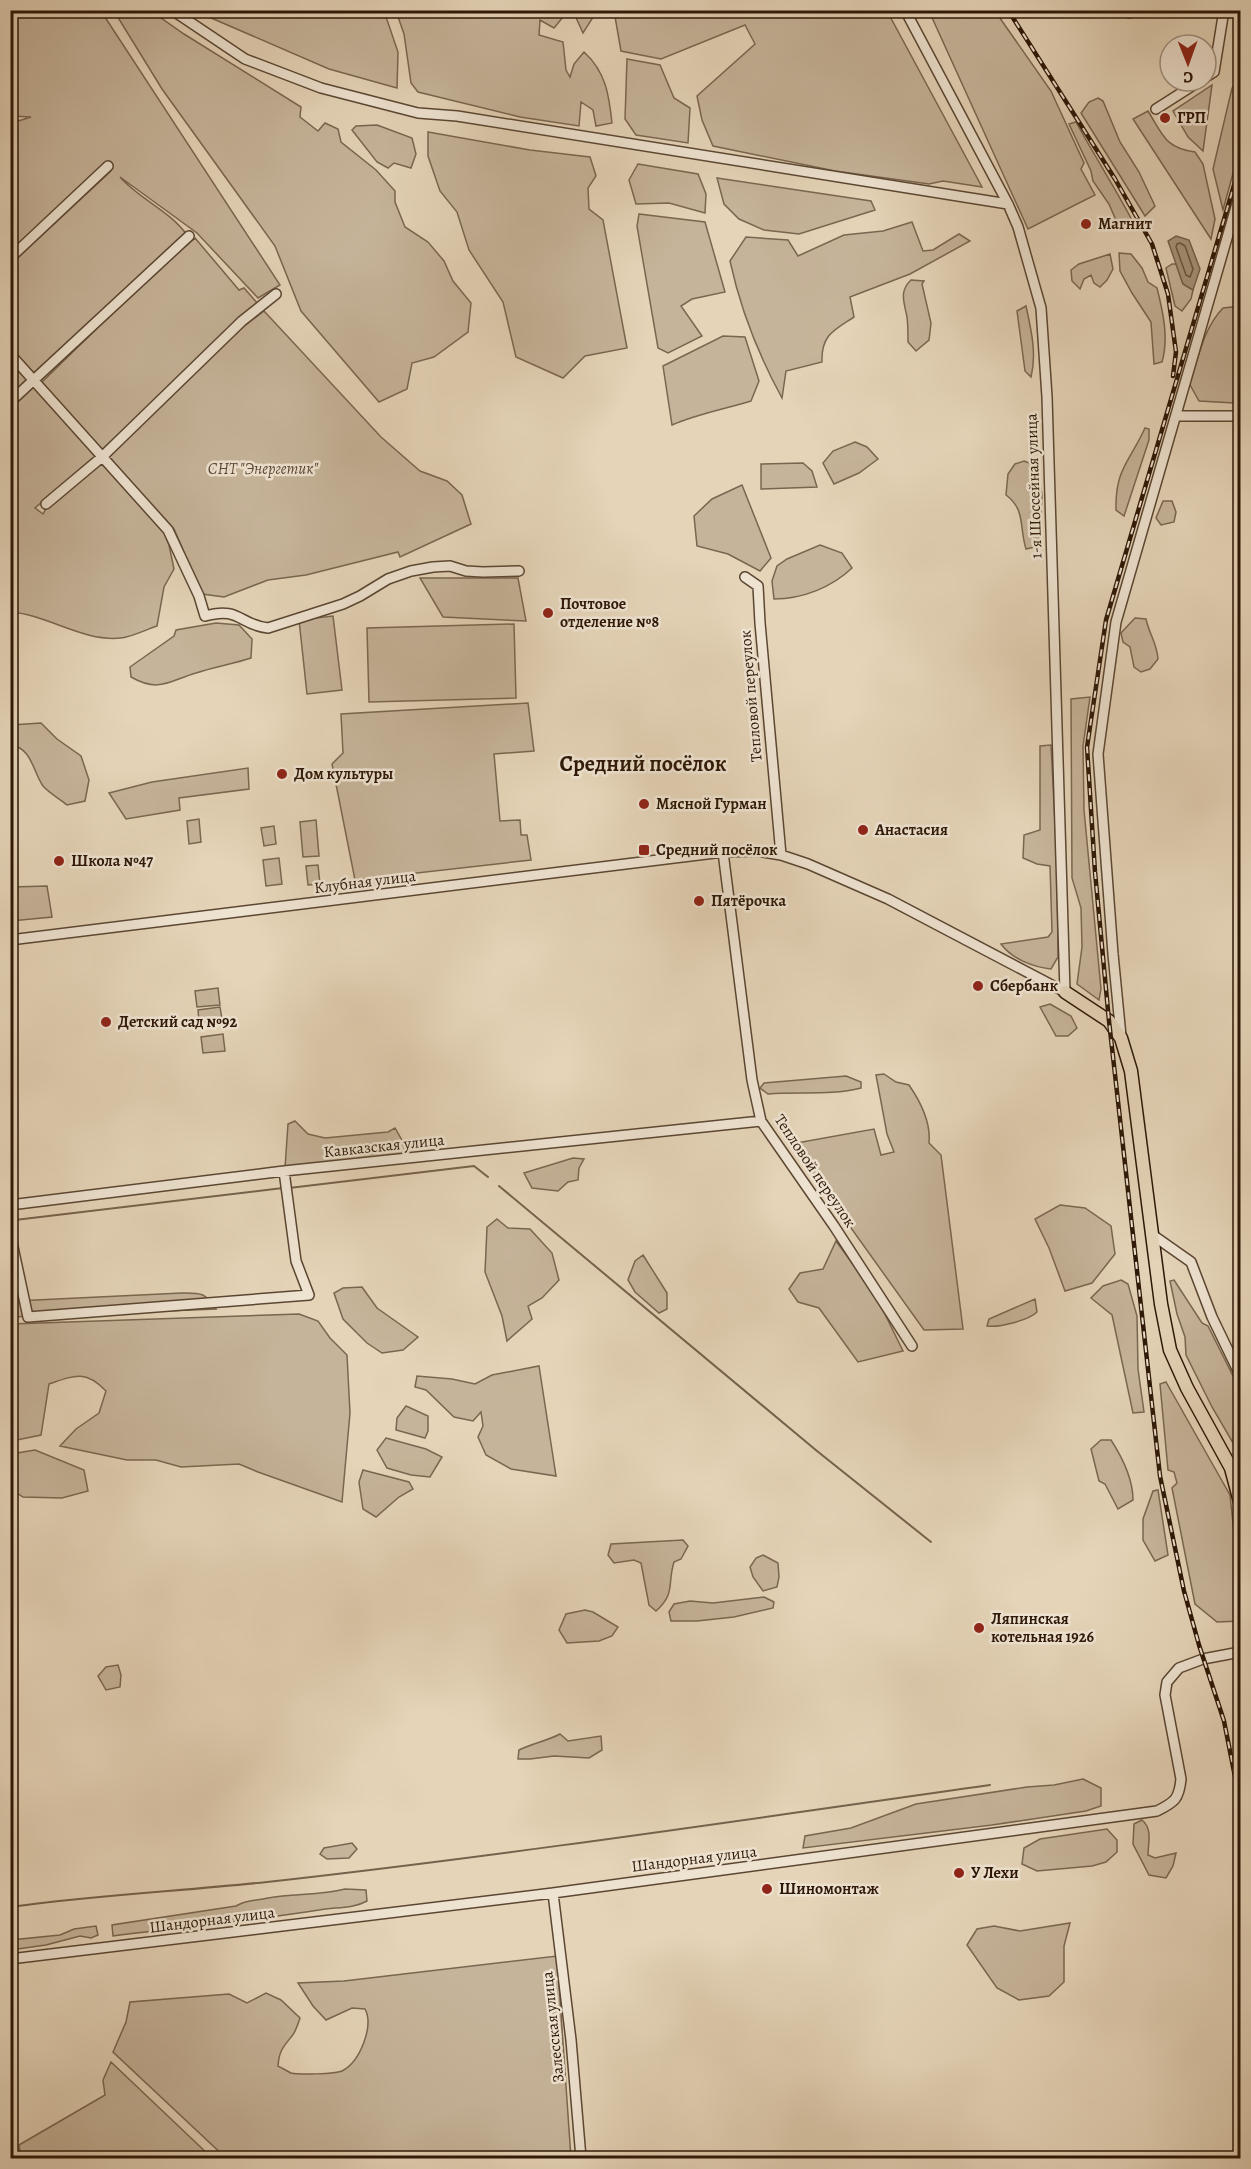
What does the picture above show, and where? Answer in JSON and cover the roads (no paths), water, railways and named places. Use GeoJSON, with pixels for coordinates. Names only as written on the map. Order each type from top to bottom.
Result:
{"type":"FeatureCollection","features":[{"type":"Feature","properties":{"kind":"main road"},"geometry":{"type":"LineString","coordinates":[[1065,992],[1109,1022],[1121,1038],[1131,1071],[1161,1304],[1170,1350],[1186,1388],[1231,1468],[1240,1502]]}},
{"type":"Feature","properties":{"kind":"street"},"geometry":{"type":"LineString","coordinates":[[172,10],[245,59],[321,88],[418,113],[457,116],[1008,204]]}},
{"type":"Feature","properties":{"kind":"street","name":"1-я Шоссейная улица"},"geometry":{"type":"LineString","coordinates":[[905,10],[1008,204],[1018,227],[1041,309],[1047,397],[1065,992]]}},
{"type":"Feature","properties":{"kind":"street"},"geometry":{"type":"LineString","coordinates":[[1218,47],[1224,10]]}},
{"type":"Feature","properties":{"kind":"street"},"geometry":{"type":"LineString","coordinates":[[1156,109],[1181,93]]}},
{"type":"Feature","properties":{"kind":"street"},"geometry":{"type":"LineString","coordinates":[[10,258],[108,166]]}},
{"type":"Feature","properties":{"kind":"street"},"geometry":{"type":"LineString","coordinates":[[1121,1038],[1098,754],[1116,622],[1240,193]]}},
{"type":"Feature","properties":{"kind":"street"},"geometry":{"type":"LineString","coordinates":[[10,402],[189,236]]}},
{"type":"Feature","properties":{"kind":"street"},"geometry":{"type":"LineString","coordinates":[[46,504],[102,457],[242,321],[276,294]]}},
{"type":"Feature","properties":{"kind":"street"},"geometry":{"type":"LineString","coordinates":[[10,354],[168,531],[199,596],[205,616],[228,612],[259,627],[268,628],[343,604],[388,579],[411,571],[450,566],[466,571],[519,571]]}},
{"type":"Feature","properties":{"kind":"street"},"geometry":{"type":"LineString","coordinates":[[1176,416],[1240,416]]}},
{"type":"Feature","properties":{"kind":"street","name":"Тепловой переулок"},"geometry":{"type":"LineString","coordinates":[[745,577],[758,586],[781,855]]}},
{"type":"Feature","properties":{"kind":"street","name":"Клубная улица"},"geometry":{"type":"LineString","coordinates":[[10,940],[723,852],[757,851],[781,855],[816,867],[888,899],[1065,992]]}},
{"type":"Feature","properties":{"kind":"street","name":"Тепловой переулок"},"geometry":{"type":"LineString","coordinates":[[723,852],[752,1080],[761,1121],[834,1226],[912,1346]]}},
{"type":"Feature","properties":{"kind":"street","name":"Кавказская улица"},"geometry":{"type":"LineString","coordinates":[[10,1205],[761,1121]]}},
{"type":"Feature","properties":{"kind":"street"},"geometry":{"type":"LineString","coordinates":[[10,1233],[28,1317],[309,1295],[296,1261],[284,1175]]}},
{"type":"Feature","properties":{"kind":"street"},"geometry":{"type":"LineString","coordinates":[[1154,1236],[1191,1262],[1212,1317],[1240,1375]]}},
{"type":"Feature","properties":{"kind":"street","name":"Шандорная улица"},"geometry":{"type":"LineString","coordinates":[[10,1959],[553,1893],[1105,1819],[1157,1810],[1173,1803],[1180,1793],[1181,1779],[1165,1695],[1170,1676],[1179,1668],[1203,1659],[1240,1652]]}},
{"type":"Feature","properties":{"kind":"street","name":"Залесская улица"},"geometry":{"type":"LineString","coordinates":[[553,1893],[581,2158]]}},
{"type":"Feature","properties":{"kind":"water"},"geometry":{"type":"Polygon","coordinates":[[[1176,236],[1189,240],[1200,269],[1193,290],[1183,284],[1168,241],[1176,236]]]}},
{"type":"Feature","properties":{"kind":"waterway"},"geometry":{"type":"LineString","coordinates":[[289,1188],[474,1166],[488,1177]]}},
{"type":"Feature","properties":{"kind":"waterway"},"geometry":{"type":"LineString","coordinates":[[499,1186],[817,1451],[931,1542]]}},
{"type":"Feature","properties":{"kind":"waterway"},"geometry":{"type":"LineString","coordinates":[[15,1220],[283,1188]]}},
{"type":"Feature","properties":{"kind":"waterway"},"geometry":{"type":"LineString","coordinates":[[10,1907],[267,1882],[448,1860],[990,1785]]}},
{"type":"Feature","properties":{"kind":"railway"},"geometry":{"type":"LineString","coordinates":[[1008,10],[1115,179],[1152,244],[1168,294],[1176,352],[1173,376]]}},
{"type":"Feature","properties":{"kind":"railway"},"geometry":{"type":"LineString","coordinates":[[1240,165],[1106,620],[1087,747],[1095,872],[1109,1021],[1160,1476],[1184,1591],[1224,1721],[1240,1802]]}},
{"type":"Feature","properties":{"kind":"place","name":"ГРП"},"geometry":{"type":"Point","coordinates":[1165,118]}},
{"type":"Feature","properties":{"kind":"place","name":"Магнит"},"geometry":{"type":"Point","coordinates":[1086,224]}},
{"type":"Feature","properties":{"kind":"place","name":"Почтовое отделение №8"},"geometry":{"type":"Point","coordinates":[548,613]}},
{"type":"Feature","properties":{"kind":"place","name":"Дом культуры"},"geometry":{"type":"Point","coordinates":[282,774]}},
{"type":"Feature","properties":{"kind":"place","name":"Мясной Гурман"},"geometry":{"type":"Point","coordinates":[644,804]}},
{"type":"Feature","properties":{"kind":"place","name":"Анастасия"},"geometry":{"type":"Point","coordinates":[863,830]}},
{"type":"Feature","properties":{"kind":"place","name":"Средний посёлок"},"geometry":{"type":"Point","coordinates":[644,850]}},
{"type":"Feature","properties":{"kind":"place","name":"Школа №47"},"geometry":{"type":"Point","coordinates":[59,861]}},
{"type":"Feature","properties":{"kind":"place","name":"Пятёрочка"},"geometry":{"type":"Point","coordinates":[699,901]}},
{"type":"Feature","properties":{"kind":"place","name":"Сбербанк"},"geometry":{"type":"Point","coordinates":[978,986]}},
{"type":"Feature","properties":{"kind":"place","name":"Детский сад №92"},"geometry":{"type":"Point","coordinates":[106,1022]}},
{"type":"Feature","properties":{"kind":"place","name":"Ляпинская котельная 1926"},"geometry":{"type":"Point","coordinates":[979,1628]}},
{"type":"Feature","properties":{"kind":"place","name":"У Лехи"},"geometry":{"type":"Point","coordinates":[959,1873]}},
{"type":"Feature","properties":{"kind":"place","name":"Шиномонтаж"},"geometry":{"type":"Point","coordinates":[767,1889]}},
{"type":"Feature","properties":{"kind":"district","name":"Средний посёлок"},"geometry":{"type":"Point","coordinates":[643,764]}},
{"type":"Feature","properties":{"kind":"park label","name":"СНТ \"Энергетик\""},"geometry":{"type":"Point","coordinates":[263,469]}}]}
